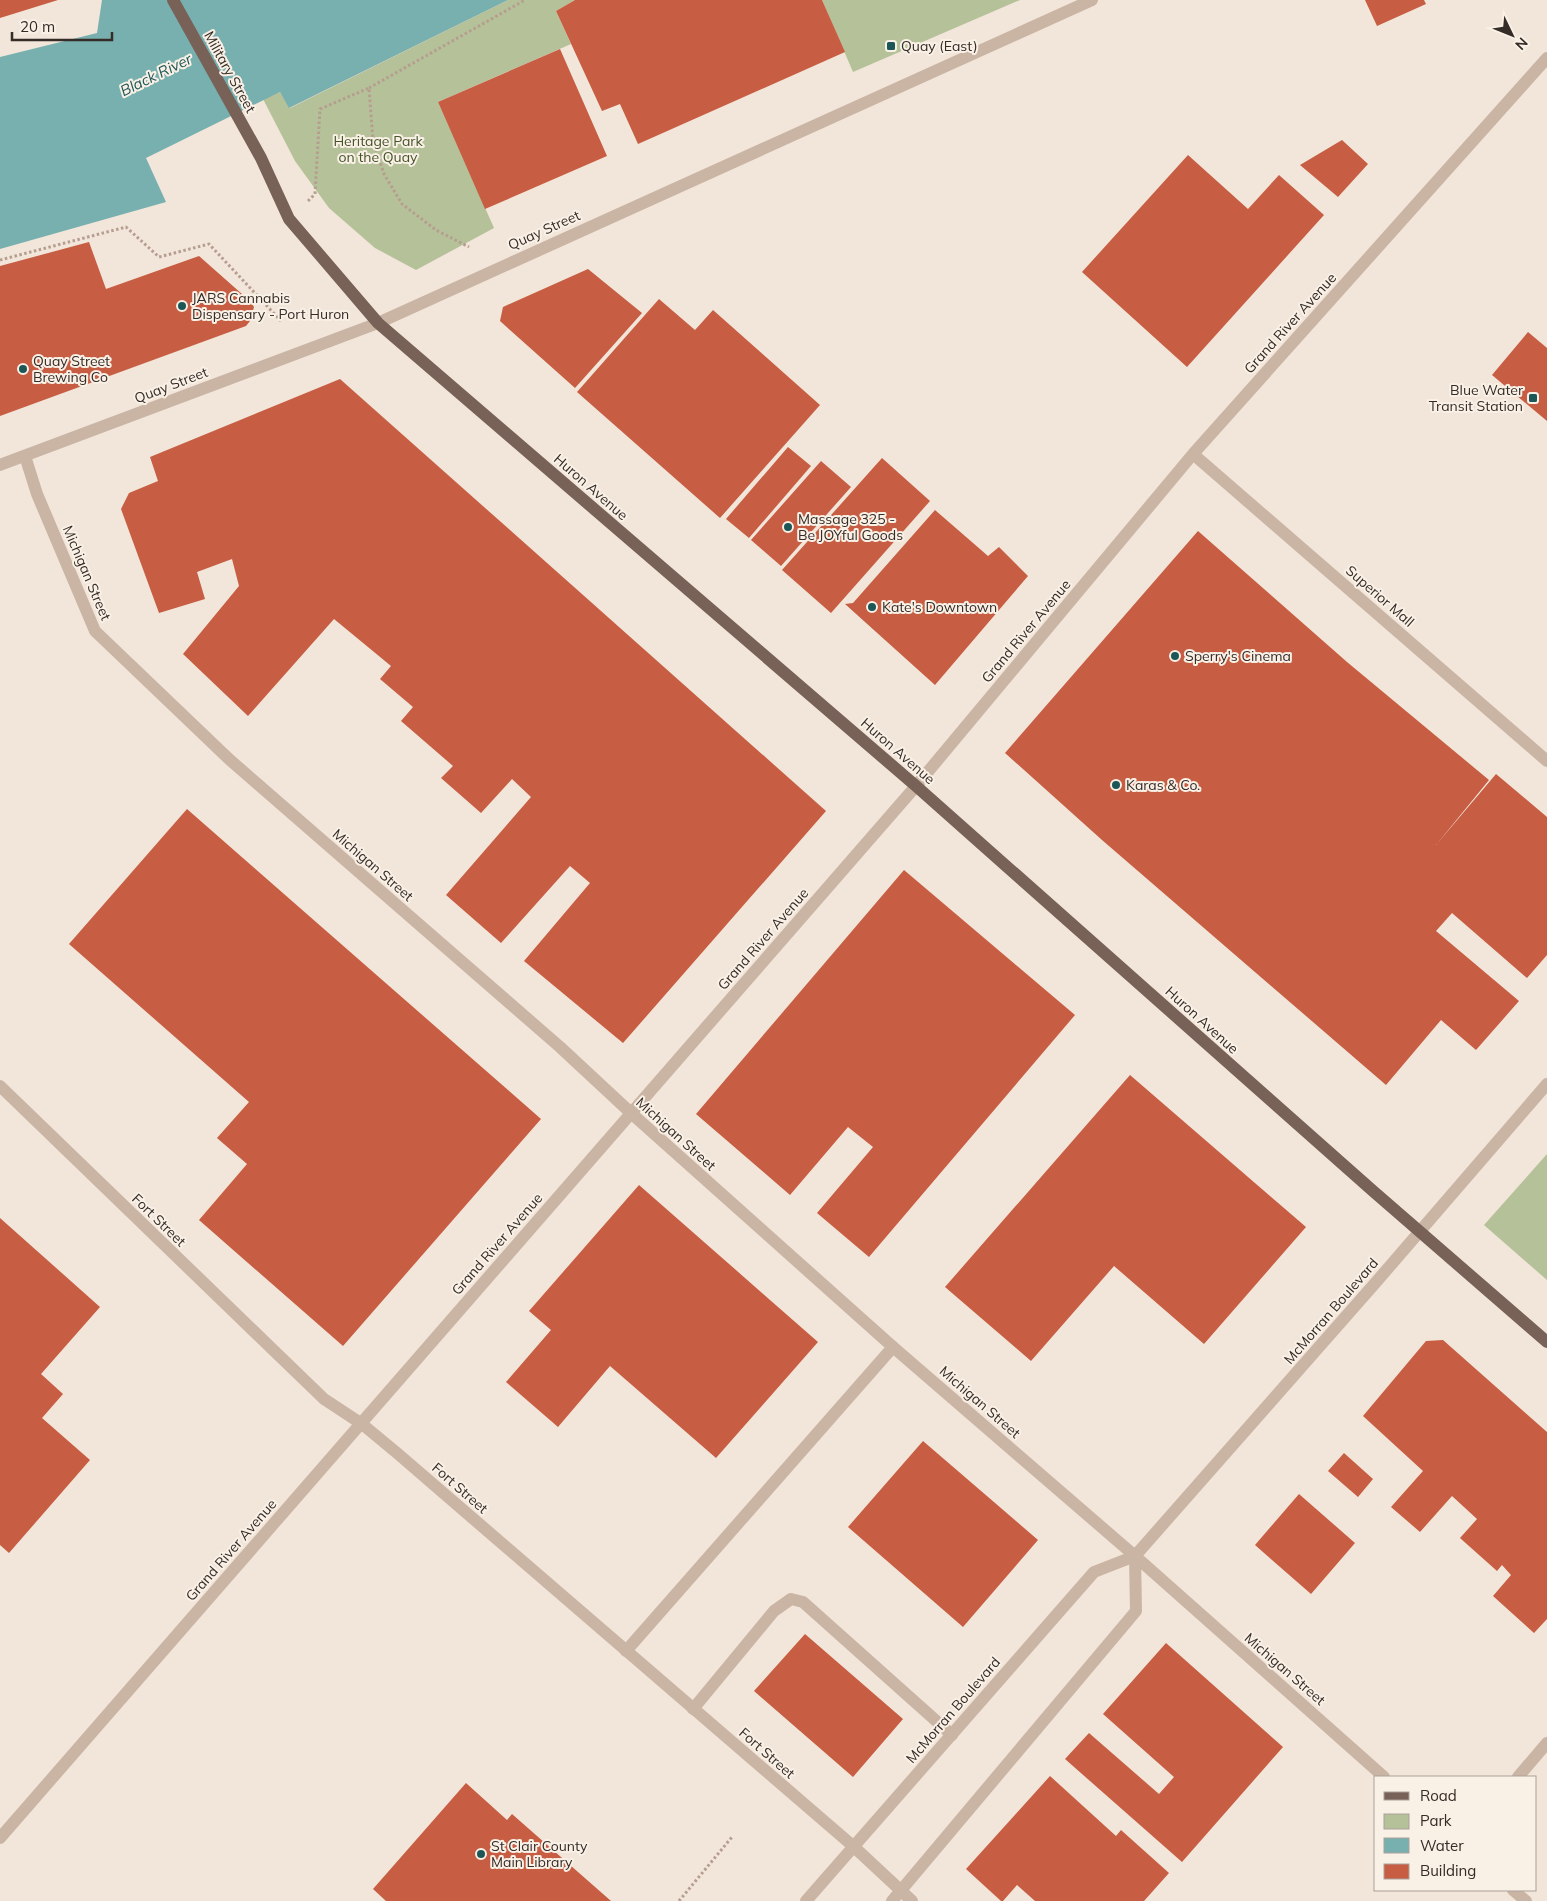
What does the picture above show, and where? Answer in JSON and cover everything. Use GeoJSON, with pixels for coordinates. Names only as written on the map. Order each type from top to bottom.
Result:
{"type":"FeatureCollection","features":[{"type":"Feature","properties":{"kind":"main road","name":"Military Street"},"geometry":{"type":"LineString","coordinates":[[173,0],[261,158]]}},
{"type":"Feature","properties":{"kind":"main road","name":"Huron Avenue"},"geometry":{"type":"LineString","coordinates":[[261,158],[289,219],[378,323],[916,786],[1547,1342]]}},
{"type":"Feature","properties":{"kind":"street","name":"Quay Street"},"geometry":{"type":"LineString","coordinates":[[0,465],[378,323],[1092,0]]}},
{"type":"Feature","properties":{"kind":"street","name":"Grand River Avenue"},"geometry":{"type":"LineString","coordinates":[[0,1838],[916,786],[1193,454],[1547,58]]}},
{"type":"Feature","properties":{"kind":"street","name":"Superior Mall"},"geometry":{"type":"LineString","coordinates":[[1193,454],[1547,761]]}},
{"type":"Feature","properties":{"kind":"street","name":"Michigan Street"},"geometry":{"type":"LineString","coordinates":[[25,456],[37,494],[95,630],[230,760],[560,1047],[630,1113],[893,1346],[1135,1556],[1383,1776]]}},
{"type":"Feature","properties":{"kind":"street","name":"McMorran Boulevard"},"geometry":{"type":"LineString","coordinates":[[806,1901],[1094,1572],[1135,1556],[1420,1232],[1547,1084]]}},
{"type":"Feature","properties":{"kind":"street","name":"Fort Street"},"geometry":{"type":"LineString","coordinates":[[0,1086],[324,1399],[362,1424],[853,1846],[912,1901]]}},
{"type":"Feature","properties":{"kind":"street"},"geometry":{"type":"LineString","coordinates":[[626,1651],[893,1346]]}},
{"type":"Feature","properties":{"kind":"street"},"geometry":{"type":"LineString","coordinates":[[892,1901],[1136,1611],[1135,1556]]}},
{"type":"Feature","properties":{"kind":"street"},"geometry":{"type":"LineString","coordinates":[[693,1709],[774,1611],[791,1599],[803,1602],[952,1735]]}},
{"type":"Feature","properties":{"kind":"street"},"geometry":{"type":"LineString","coordinates":[[1519,1776],[1547,1743]]}},
{"type":"Feature","properties":{"kind":"street"},"geometry":{"type":"LineString","coordinates":[[1514,1891],[1526,1901]]}},
{"type":"Feature","properties":{"kind":"path"},"geometry":{"type":"LineString","coordinates":[[315,194],[320,108],[369,88],[525,0]]}},
{"type":"Feature","properties":{"kind":"path"},"geometry":{"type":"LineString","coordinates":[[369,88],[374,141],[384,174],[402,204],[436,230],[469,247]]}},
{"type":"Feature","properties":{"kind":"path"},"geometry":{"type":"LineString","coordinates":[[0,260],[126,227],[159,257],[209,244],[281,321]]}},
{"type":"Feature","properties":{"kind":"path"},"geometry":{"type":"LineString","coordinates":[[679,1901],[732,1836]]}},
{"type":"Feature","properties":{"kind":"green space","name":"Heritage Park on the Quay"},"geometry":{"type":"Polygon","coordinates":[[[508,0],[575,0],[556,11],[571,44],[438,102],[494,228],[416,270],[375,248],[329,208],[295,161],[263,99],[280,92],[290,108],[508,0]]]}},
{"type":"Feature","properties":{"kind":"green space"},"geometry":{"type":"Polygon","coordinates":[[[822,0],[1020,0],[853,72],[822,0]]]}},
{"type":"Feature","properties":{"kind":"green space"},"geometry":{"type":"Polygon","coordinates":[[[1547,1154],[1547,1280],[1484,1225],[1547,1154]]]}},
{"type":"Feature","properties":{"kind":"water","name":"Black River"},"geometry":{"type":"Polygon","coordinates":[[[102,0],[508,0],[289,108],[280,92],[146,158],[166,202],[0,249],[0,57],[97,33],[102,0]]]}},
{"type":"Feature","properties":{"kind":"building"},"geometry":{"type":"Polygon","coordinates":[[[0,0],[58,0],[0,18],[0,0]]]}},
{"type":"Feature","properties":{"kind":"building"},"geometry":{"type":"Polygon","coordinates":[[[575,0],[822,0],[845,52],[638,144],[620,104],[602,111],[556,11],[575,0]]]}},
{"type":"Feature","properties":{"kind":"building"},"geometry":{"type":"Polygon","coordinates":[[[1365,0],[1424,0],[1426,4],[1377,26],[1365,0]]]}},
{"type":"Feature","properties":{"kind":"building"},"geometry":{"type":"Polygon","coordinates":[[[560,49],[607,156],[485,209],[438,102],[560,49]]]}},
{"type":"Feature","properties":{"kind":"building"},"geometry":{"type":"Polygon","coordinates":[[[1342,140],[1368,164],[1338,197],[1300,165],[1342,140]]]}},
{"type":"Feature","properties":{"kind":"building"},"geometry":{"type":"Polygon","coordinates":[[[1188,155],[1248,209],[1279,175],[1324,215],[1187,367],[1082,272],[1188,155]]]}},
{"type":"Feature","properties":{"kind":"building"},"geometry":{"type":"Polygon","coordinates":[[[89,242],[106,289],[199,256],[251,302],[254,307],[250,321],[246,326],[0,416],[0,266],[89,242]]]}},
{"type":"Feature","properties":{"kind":"building"},"geometry":{"type":"Polygon","coordinates":[[[588,269],[642,313],[575,388],[500,321],[503,307],[588,269]]]}},
{"type":"Feature","properties":{"kind":"building"},"geometry":{"type":"Polygon","coordinates":[[[659,299],[695,330],[713,310],[820,405],[720,518],[577,392],[659,299]]]}},
{"type":"Feature","properties":{"kind":"building","name":"Blue Water Transit Station"},"geometry":{"type":"Polygon","coordinates":[[[1528,332],[1547,348],[1547,421],[1492,375],[1528,332]]]}},
{"type":"Feature","properties":{"kind":"building"},"geometry":{"type":"Polygon","coordinates":[[[340,379],[826,811],[623,1043],[524,961],[590,883],[570,866],[501,943],[446,895],[531,797],[512,779],[481,813],[441,778],[453,766],[401,721],[413,707],[380,679],[391,666],[334,619],[248,716],[183,654],[239,586],[232,559],[197,572],[205,599],[159,613],[121,509],[129,493],[158,481],[150,457],[340,379]]]}},
{"type":"Feature","properties":{"kind":"building"},"geometry":{"type":"Polygon","coordinates":[[[788,447],[811,466],[749,538],[726,519],[788,447]]]}},
{"type":"Feature","properties":{"kind":"building"},"geometry":{"type":"Polygon","coordinates":[[[882,458],[930,501],[831,613],[782,570],[882,458]]]}},
{"type":"Feature","properties":{"kind":"building"},"geometry":{"type":"Polygon","coordinates":[[[821,461],[851,487],[781,566],[751,540],[821,461]]]}},
{"type":"Feature","properties":{"kind":"building"},"geometry":{"type":"Polygon","coordinates":[[[935,510],[988,556],[999,547],[1028,576],[935,685],[845,604],[853,603],[935,510]]]}},
{"type":"Feature","properties":{"kind":"building"},"geometry":{"type":"Polygon","coordinates":[[[1198,531],[1347,662],[1489,780],[1436,845],[1496,774],[1547,817],[1547,955],[1527,978],[1452,913],[1436,931],[1519,1001],[1476,1050],[1441,1020],[1386,1085],[1102,840],[1005,753],[1198,531]]]}},
{"type":"Feature","properties":{"kind":"building"},"geometry":{"type":"Polygon","coordinates":[[[187,809],[541,1119],[343,1346],[199,1220],[247,1164],[217,1138],[249,1102],[69,944],[187,809]]]}},
{"type":"Feature","properties":{"kind":"building"},"geometry":{"type":"Polygon","coordinates":[[[904,870],[1075,1015],[869,1257],[817,1213],[873,1147],[848,1127],[790,1195],[696,1114],[904,870]]]}},
{"type":"Feature","properties":{"kind":"building"},"geometry":{"type":"Polygon","coordinates":[[[1130,1075],[1306,1227],[1204,1344],[1114,1266],[1031,1361],[945,1287],[1130,1075]]]}},
{"type":"Feature","properties":{"kind":"building"},"geometry":{"type":"Polygon","coordinates":[[[639,1185],[818,1342],[716,1458],[610,1366],[558,1427],[506,1382],[551,1330],[529,1311],[639,1185]]]}},
{"type":"Feature","properties":{"kind":"building"},"geometry":{"type":"Polygon","coordinates":[[[0,1218],[100,1307],[41,1374],[63,1394],[42,1418],[90,1460],[9,1553],[0,1545],[0,1218]]]}},
{"type":"Feature","properties":{"kind":"building"},"geometry":{"type":"Polygon","coordinates":[[[1443,1340],[1547,1432],[1547,1619],[1534,1633],[1493,1596],[1511,1575],[1502,1565],[1497,1571],[1460,1538],[1477,1519],[1452,1496],[1420,1532],[1391,1507],[1423,1471],[1363,1416],[1426,1341],[1443,1340]]]}},
{"type":"Feature","properties":{"kind":"building"},"geometry":{"type":"Polygon","coordinates":[[[923,1441],[1038,1540],[963,1627],[848,1527],[923,1441]]]}},
{"type":"Feature","properties":{"kind":"building"},"geometry":{"type":"Polygon","coordinates":[[[1344,1453],[1373,1479],[1358,1497],[1328,1471],[1344,1453]]]}},
{"type":"Feature","properties":{"kind":"building"},"geometry":{"type":"Polygon","coordinates":[[[1299,1494],[1355,1543],[1311,1594],[1255,1545],[1299,1494]]]}},
{"type":"Feature","properties":{"kind":"building"},"geometry":{"type":"Polygon","coordinates":[[[805,1634],[903,1719],[853,1777],[754,1691],[805,1634]]]}},
{"type":"Feature","properties":{"kind":"building"},"geometry":{"type":"Polygon","coordinates":[[[1166,1643],[1283,1747],[1182,1862],[1065,1759],[1089,1733],[1159,1794],[1174,1777],[1103,1714],[1166,1643]]]}},
{"type":"Feature","properties":{"kind":"building"},"geometry":{"type":"Polygon","coordinates":[[[1050,1776],[1116,1836],[1121,1830],[1169,1873],[1144,1901],[1035,1901],[1017,1885],[1001,1901],[966,1869],[1050,1776]]]}},
{"type":"Feature","properties":{"kind":"building","name":"St Clair County Main Library"},"geometry":{"type":"Polygon","coordinates":[[[466,1783],[507,1820],[512,1814],[611,1901],[386,1901],[373,1889],[466,1783]]]}},
{"type":"Feature","properties":{"kind":"place","name":"Quay (East)"},"geometry":{"type":"Point","coordinates":[891,46]}},
{"type":"Feature","properties":{"kind":"place","name":"JARS Cannabis Dispensary - Port Huron"},"geometry":{"type":"Point","coordinates":[182,306]}},
{"type":"Feature","properties":{"kind":"place","name":"Quay Street Brewing Co"},"geometry":{"type":"Point","coordinates":[23,369]}},
{"type":"Feature","properties":{"kind":"place","name":"Blue Water Transit Station"},"geometry":{"type":"Point","coordinates":[1533,398]}},
{"type":"Feature","properties":{"kind":"place","name":"Massage 325 - Be JOYful Goods"},"geometry":{"type":"Point","coordinates":[788,527]}},
{"type":"Feature","properties":{"kind":"place","name":"Kate's Downtown"},"geometry":{"type":"Point","coordinates":[872,607]}},
{"type":"Feature","properties":{"kind":"place","name":"Sperry's Cinema"},"geometry":{"type":"Point","coordinates":[1175,656]}},
{"type":"Feature","properties":{"kind":"place","name":"Karas & Co."},"geometry":{"type":"Point","coordinates":[1116,785]}},
{"type":"Feature","properties":{"kind":"place","name":"St Clair County Main Library"},"geometry":{"type":"Point","coordinates":[481,1854]}}]}
